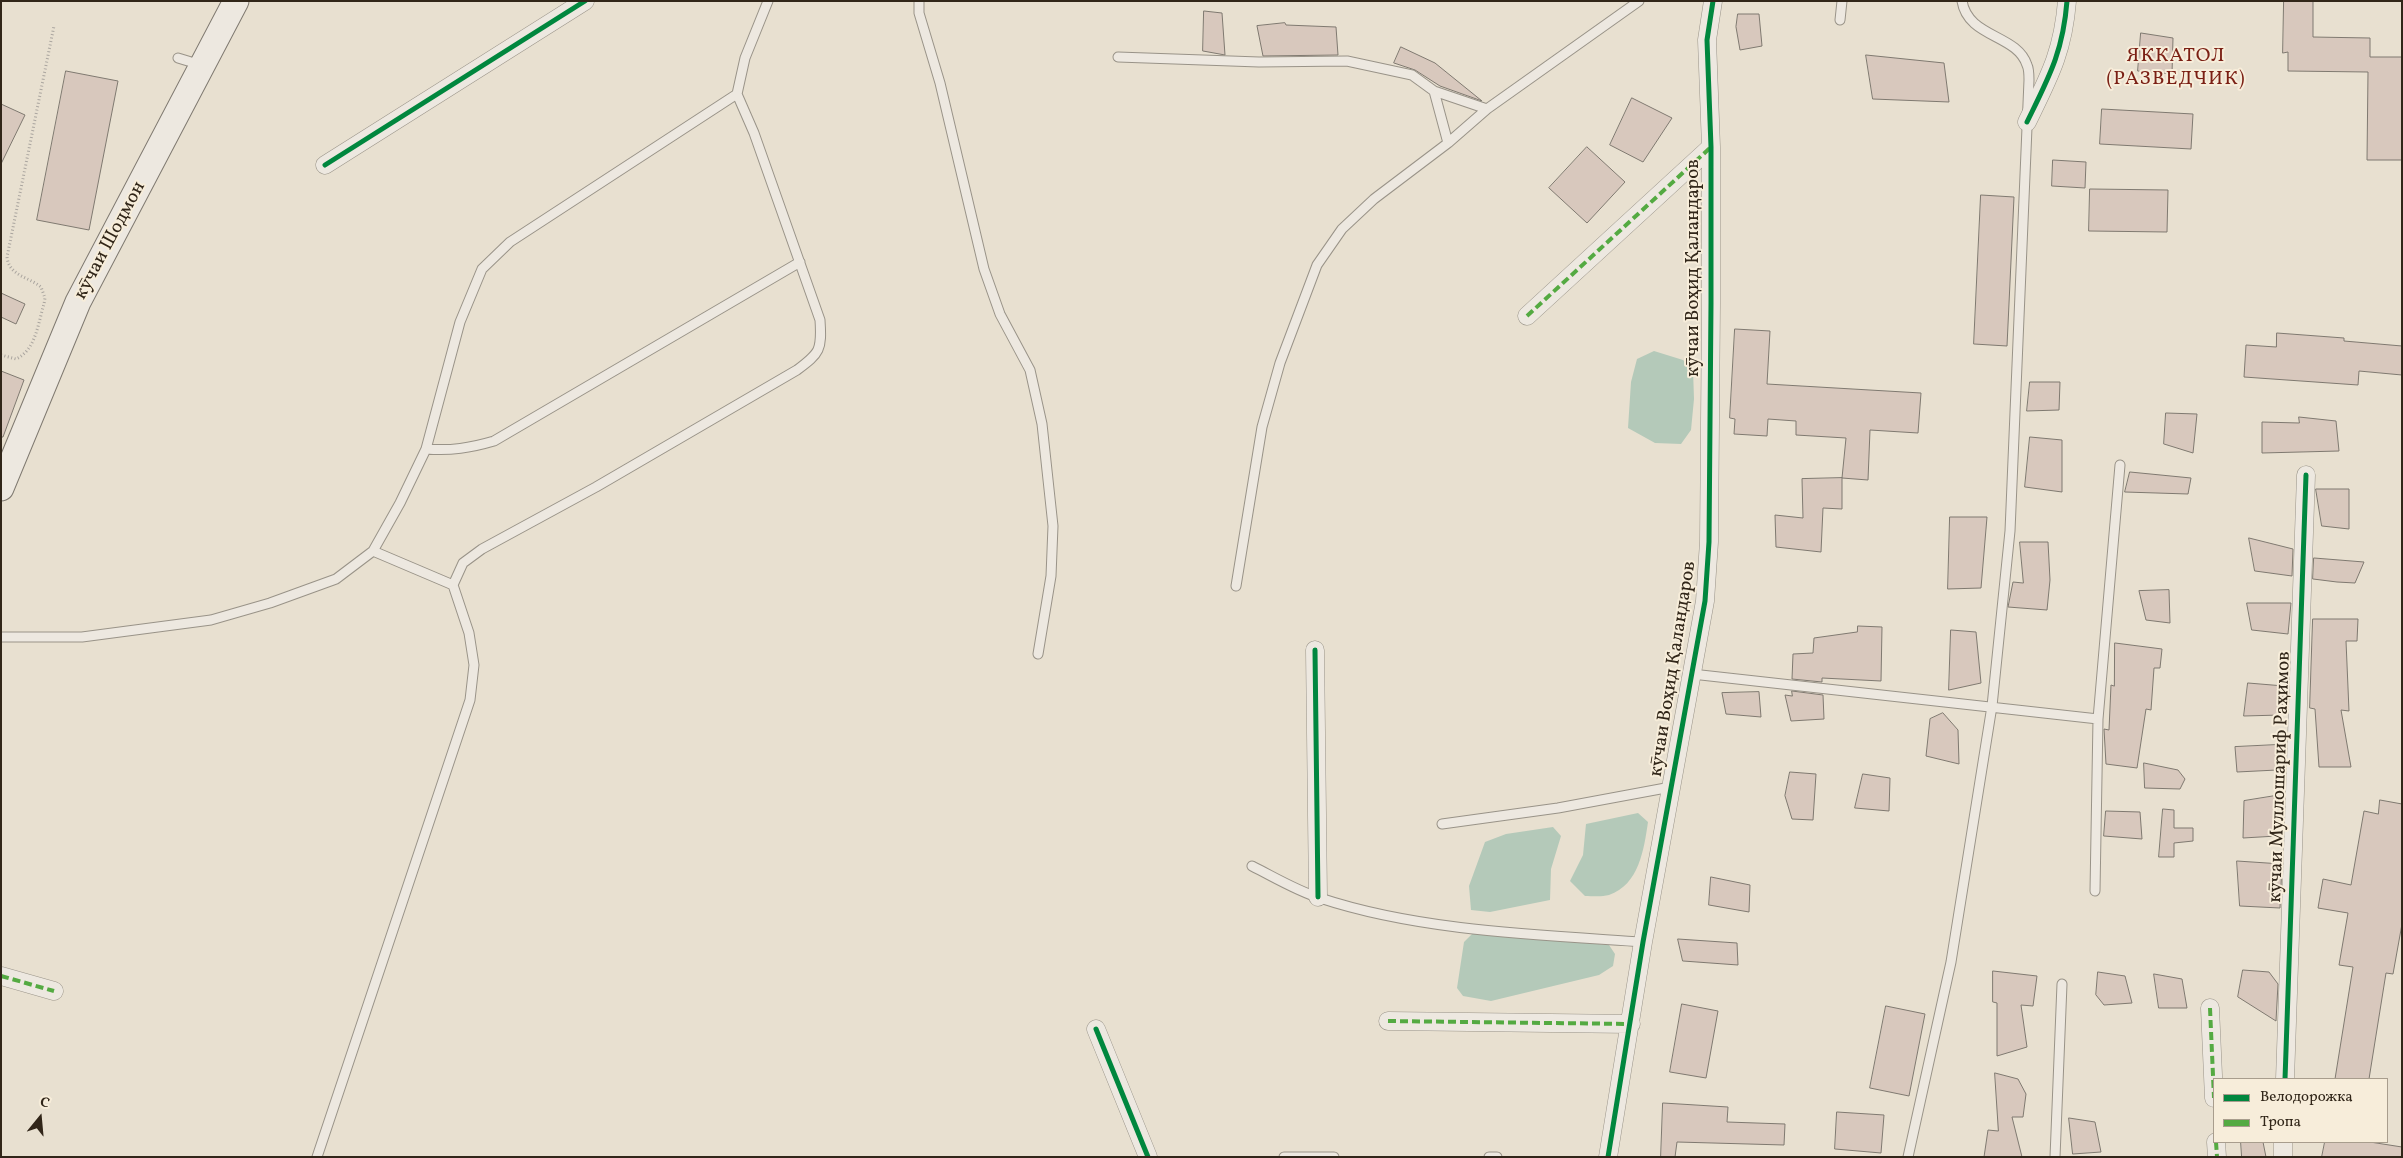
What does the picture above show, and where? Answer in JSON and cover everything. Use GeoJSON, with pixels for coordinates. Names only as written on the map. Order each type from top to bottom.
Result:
{"type":"FeatureCollection","features":[{"type":"Feature","properties":{"kind":"main road","name":"кӯчаи Шодмон"},"geometry":{"type":"LineString","coordinates":[[1,488],[78,302],[236,1]]}},
{"type":"Feature","properties":{"kind":"street"},"geometry":{"type":"LineString","coordinates":[[325,165],[585,1]]}},
{"type":"Feature","properties":{"kind":"street","name":"кӯчаи Воҳид Қаландаров"},"geometry":{"type":"LineString","coordinates":[[1608,1157],[1643,942],[1705,601],[1709,542],[1711,148],[1707,40],[1713,1]]}},
{"type":"Feature","properties":{"kind":"street"},"geometry":{"type":"LineString","coordinates":[[2027,122],[2054,68],[2063,39],[2067,1]]}},
{"type":"Feature","properties":{"kind":"street"},"geometry":{"type":"LineString","coordinates":[[1527,316],[1711,148]]}},
{"type":"Feature","properties":{"kind":"street","name":"кӯчаи Муллошариф Раҳимов"},"geometry":{"type":"LineString","coordinates":[[2285,1078],[2306,475]]}},
{"type":"Feature","properties":{"kind":"street"},"geometry":{"type":"LineString","coordinates":[[1314,650],[1318,898]]}},
{"type":"Feature","properties":{"kind":"street"},"geometry":{"type":"LineString","coordinates":[[1,976],[54,991]]}},
{"type":"Feature","properties":{"kind":"street"},"geometry":{"type":"LineString","coordinates":[[2210,1008],[2213,1078]]}},
{"type":"Feature","properties":{"kind":"street"},"geometry":{"type":"LineString","coordinates":[[1388,1021],[1631,1024]]}},
{"type":"Feature","properties":{"kind":"street"},"geometry":{"type":"LineString","coordinates":[[1096,1029],[1148,1157]]}},
{"type":"Feature","properties":{"kind":"street"},"geometry":{"type":"LineString","coordinates":[[2216,1143],[2217,1157]]}},
{"type":"Feature","properties":{"kind":"street"},"geometry":{"type":"LineString","coordinates":[[2283,1143],[2283,1157]]}},
{"type":"Feature","properties":{"kind":"lane"},"geometry":{"type":"LineString","coordinates":[[317,1157],[470,700],[474,665],[470,633],[453,585],[463,563],[482,549],[604,482],[796,370],[812,359],[822,344],[820,320],[754,133],[737,94],[745,58],[768,1]]}},
{"type":"Feature","properties":{"kind":"lane"},"geometry":{"type":"LineString","coordinates":[[919,1],[919,13],[940,83],[984,269],[1000,314],[1030,370],[1042,424],[1053,526],[1051,576],[1038,654]]}},
{"type":"Feature","properties":{"kind":"lane"},"geometry":{"type":"LineString","coordinates":[[1236,586],[1262,427],[1280,363],[1317,265],[1342,229],[1374,199],[1448,143],[1488,108],[1639,1]]}},
{"type":"Feature","properties":{"kind":"lane"},"geometry":{"type":"LineString","coordinates":[[1840,20],[1842,1]]}},
{"type":"Feature","properties":{"kind":"lane"},"geometry":{"type":"LineString","coordinates":[[1908,1157],[1951,962],[1992,706],[2010,531],[2029,80],[2027,64],[2012,46],[1981,29],[1968,18],[1962,1]]}},
{"type":"Feature","properties":{"kind":"lane"},"geometry":{"type":"LineString","coordinates":[[1118,56],[1258,62],[1348,61],[1412,75],[1434,91],[1488,108]]}},
{"type":"Feature","properties":{"kind":"lane"},"geometry":{"type":"LineString","coordinates":[[178,58],[203,66]]}},
{"type":"Feature","properties":{"kind":"lane"},"geometry":{"type":"LineString","coordinates":[[1434,91],[1448,143]]}},
{"type":"Feature","properties":{"kind":"lane"},"geometry":{"type":"LineString","coordinates":[[1,637],[82,637],[211,620],[270,603],[336,578],[373,551],[400,503],[426,449],[460,322],[482,269],[510,242],[737,94]]}},
{"type":"Feature","properties":{"kind":"lane"},"geometry":{"type":"LineString","coordinates":[[426,449],[449,451],[470,448],[494,441],[800,262]]}},
{"type":"Feature","properties":{"kind":"lane"},"geometry":{"type":"LineString","coordinates":[[2095,890],[2098,719],[2120,465]]}},
{"type":"Feature","properties":{"kind":"lane"},"geometry":{"type":"LineString","coordinates":[[373,551],[453,585]]}},
{"type":"Feature","properties":{"kind":"lane"},"geometry":{"type":"LineString","coordinates":[[1692,674],[2098,719]]}},
{"type":"Feature","properties":{"kind":"lane"},"geometry":{"type":"LineString","coordinates":[[1442,824],[1558,808],[1671,787]]}},
{"type":"Feature","properties":{"kind":"lane"},"geometry":{"type":"LineString","coordinates":[[1252,866],[1318,898],[1364,911],[1429,922],[1546,935],[1643,942]]}},
{"type":"Feature","properties":{"kind":"lane"},"geometry":{"type":"LineString","coordinates":[[2055,1157],[2062,984]]}},
{"type":"Feature","properties":{"kind":"lane"},"geometry":{"type":"LineString","coordinates":[[1284,1157],[1334,1157]]}},
{"type":"Feature","properties":{"kind":"lane"},"geometry":{"type":"LineString","coordinates":[[1489,1157],[1497,1157]]}},
{"type":"Feature","properties":{"kind":"path"},"geometry":{"type":"LineString","coordinates":[[1,355],[16,359],[27,352],[32,346],[44,304],[44,293],[41,287],[14,271],[7,257],[54,26]]}},
{"type":"Feature","properties":{"kind":"shaded area"},"geometry":{"type":"Polygon","coordinates":[[[1654,351],[1683,360],[1693,369],[1694,399],[1691,430],[1681,444],[1655,443],[1628,428],[1631,382],[1637,359],[1654,351]]]}},
{"type":"Feature","properties":{"kind":"shaded area"},"geometry":{"type":"Polygon","coordinates":[[[1638,813],[1648,822],[1642,854],[1633,875],[1619,890],[1609,895],[1585,896],[1570,881],[1583,855],[1586,824],[1638,813]]]}},
{"type":"Feature","properties":{"kind":"shaded area"},"geometry":{"type":"Polygon","coordinates":[[[1553,827],[1561,836],[1551,869],[1550,900],[1490,912],[1471,910],[1469,886],[1485,842],[1506,834],[1553,827]]]}},
{"type":"Feature","properties":{"kind":"shaded area"},"geometry":{"type":"Polygon","coordinates":[[[1474,932],[1609,945],[1615,954],[1613,966],[1599,975],[1491,1001],[1463,996],[1457,988],[1464,942],[1474,932]]]}},
{"type":"Feature","properties":{"kind":"building"},"geometry":{"type":"Polygon","coordinates":[[[2284,1],[2313,1],[2313,37],[2370,38],[2370,57],[2402,57],[2402,160],[2367,160],[2368,72],[2288,71],[2288,52],[2283,53],[2284,1]]]}},
{"type":"Feature","properties":{"kind":"building"},"geometry":{"type":"Polygon","coordinates":[[[1204,11],[1222,13],[1225,55],[1203,51],[1204,11]]]}},
{"type":"Feature","properties":{"kind":"building"},"geometry":{"type":"Polygon","coordinates":[[[1738,14],[1759,14],[1762,46],[1740,50],[1736,27],[1738,14]]]}},
{"type":"Feature","properties":{"kind":"building"},"geometry":{"type":"Polygon","coordinates":[[[1285,23],[1286,25],[1336,27],[1338,55],[1263,56],[1257,26],[1285,23]]]}},
{"type":"Feature","properties":{"kind":"building"},"geometry":{"type":"Polygon","coordinates":[[[2141,33],[2173,38],[2172,74],[2138,71],[2141,33]]]}},
{"type":"Feature","properties":{"kind":"building"},"geometry":{"type":"Polygon","coordinates":[[[1401,47],[1435,63],[1482,101],[1440,86],[1415,70],[1394,63],[1401,47]]]}},
{"type":"Feature","properties":{"kind":"building"},"geometry":{"type":"Polygon","coordinates":[[[1866,55],[1944,63],[1949,102],[1873,99],[1866,55]]]}},
{"type":"Feature","properties":{"kind":"building"},"geometry":{"type":"Polygon","coordinates":[[[66,71],[118,81],[89,230],[37,220],[66,71]]]}},
{"type":"Feature","properties":{"kind":"building"},"geometry":{"type":"Polygon","coordinates":[[[1632,98],[1672,118],[1643,162],[1610,145],[1632,98]]]}},
{"type":"Feature","properties":{"kind":"building"},"geometry":{"type":"Polygon","coordinates":[[[1,104],[25,115],[1,164],[1,104]]]}},
{"type":"Feature","properties":{"kind":"building"},"geometry":{"type":"Polygon","coordinates":[[[2102,109],[2193,114],[2191,149],[2100,144],[2102,109]]]}},
{"type":"Feature","properties":{"kind":"building"},"geometry":{"type":"Polygon","coordinates":[[[1587,147],[1625,182],[1587,223],[1549,188],[1587,147]]]}},
{"type":"Feature","properties":{"kind":"building"},"geometry":{"type":"Polygon","coordinates":[[[2053,160],[2086,162],[2085,188],[2052,186],[2053,160]]]}},
{"type":"Feature","properties":{"kind":"building"},"geometry":{"type":"Polygon","coordinates":[[[2090,189],[2168,190],[2167,232],[2089,231],[2090,189]]]}},
{"type":"Feature","properties":{"kind":"building"},"geometry":{"type":"Polygon","coordinates":[[[1981,195],[2014,197],[2007,346],[1974,344],[1981,195]]]}},
{"type":"Feature","properties":{"kind":"building"},"geometry":{"type":"Polygon","coordinates":[[[1,293],[25,304],[16,324],[1,317],[1,293]]]}},
{"type":"Feature","properties":{"kind":"building"},"geometry":{"type":"Polygon","coordinates":[[[1735,329],[1770,331],[1767,384],[1921,393],[1918,433],[1870,430],[1868,480],[1842,478],[1846,438],[1796,435],[1796,421],[1768,419],[1767,436],[1734,434],[1735,419],[1730,418],[1735,329]]]}},
{"type":"Feature","properties":{"kind":"building"},"geometry":{"type":"Polygon","coordinates":[[[2277,333],[2344,338],[2344,341],[2402,346],[2402,375],[2359,371],[2358,385],[2244,377],[2246,345],[2276,347],[2277,333]]]}},
{"type":"Feature","properties":{"kind":"building"},"geometry":{"type":"Polygon","coordinates":[[[1,371],[24,380],[3,437],[1,437],[1,371]]]}},
{"type":"Feature","properties":{"kind":"building"},"geometry":{"type":"Polygon","coordinates":[[[2030,382],[2060,382],[2059,410],[2027,411],[2030,382]]]}},
{"type":"Feature","properties":{"kind":"building"},"geometry":{"type":"Polygon","coordinates":[[[2166,413],[2197,414],[2193,453],[2164,444],[2166,413]]]}},
{"type":"Feature","properties":{"kind":"building"},"geometry":{"type":"Polygon","coordinates":[[[2299,417],[2336,421],[2339,451],[2262,453],[2262,422],[2299,423],[2299,417]]]}},
{"type":"Feature","properties":{"kind":"building"},"geometry":{"type":"Polygon","coordinates":[[[2030,437],[2062,440],[2062,492],[2025,487],[2030,437]]]}},
{"type":"Feature","properties":{"kind":"building"},"geometry":{"type":"Polygon","coordinates":[[[2130,472],[2191,478],[2188,494],[2125,492],[2130,472]]]}},
{"type":"Feature","properties":{"kind":"building"},"geometry":{"type":"Polygon","coordinates":[[[1842,478],[1842,509],[1823,508],[1821,552],[1776,547],[1775,515],[1803,518],[1802,479],[1842,478]]]}},
{"type":"Feature","properties":{"kind":"building"},"geometry":{"type":"Polygon","coordinates":[[[2316,489],[2349,489],[2349,529],[2322,526],[2316,489]]]}},
{"type":"Feature","properties":{"kind":"building"},"geometry":{"type":"Polygon","coordinates":[[[1950,517],[1987,517],[1981,588],[1948,589],[1950,517]]]}},
{"type":"Feature","properties":{"kind":"building"},"geometry":{"type":"Polygon","coordinates":[[[2249,538],[2293,549],[2292,576],[2255,571],[2249,538]]]}},
{"type":"Feature","properties":{"kind":"building"},"geometry":{"type":"Polygon","coordinates":[[[2020,542],[2048,542],[2050,580],[2047,610],[2008,607],[2013,582],[2023,583],[2020,542]]]}},
{"type":"Feature","properties":{"kind":"building"},"geometry":{"type":"Polygon","coordinates":[[[2314,558],[2364,562],[2355,583],[2337,582],[2313,579],[2314,558]]]}},
{"type":"Feature","properties":{"kind":"building"},"geometry":{"type":"Polygon","coordinates":[[[2169,590],[2170,623],[2146,620],[2139,591],[2169,590]]]}},
{"type":"Feature","properties":{"kind":"building"},"geometry":{"type":"Polygon","coordinates":[[[2247,603],[2291,603],[2288,634],[2252,630],[2247,603]]]}},
{"type":"Feature","properties":{"kind":"building"},"geometry":{"type":"Polygon","coordinates":[[[2313,619],[2358,619],[2357,641],[2346,641],[2349,711],[2341,710],[2351,767],[2319,767],[2315,709],[2310,708],[2313,619]]]}},
{"type":"Feature","properties":{"kind":"building"},"geometry":{"type":"Polygon","coordinates":[[[1858,626],[1882,627],[1881,681],[1822,678],[1822,682],[1792,679],[1793,654],[1813,653],[1814,638],[1857,632],[1858,626]]]}},
{"type":"Feature","properties":{"kind":"building"},"geometry":{"type":"Polygon","coordinates":[[[1951,630],[1976,632],[1981,683],[1949,690],[1951,630]]]}},
{"type":"Feature","properties":{"kind":"building"},"geometry":{"type":"Polygon","coordinates":[[[2115,643],[2162,649],[2160,668],[2154,668],[2151,710],[2146,709],[2137,768],[2106,764],[2104,729],[2109,730],[2111,685],[2114,686],[2115,643]]]}},
{"type":"Feature","properties":{"kind":"building"},"geometry":{"type":"Polygon","coordinates":[[[2248,683],[2284,686],[2281,715],[2244,716],[2248,683]]]}},
{"type":"Feature","properties":{"kind":"building"},"geometry":{"type":"Polygon","coordinates":[[[1792,691],[1823,695],[1824,719],[1791,721],[1785,695],[1792,696],[1792,691]]]}},
{"type":"Feature","properties":{"kind":"building"},"geometry":{"type":"Polygon","coordinates":[[[1759,692],[1761,717],[1726,714],[1722,693],[1759,692]]]}},
{"type":"Feature","properties":{"kind":"building"},"geometry":{"type":"Polygon","coordinates":[[[1943,713],[1958,730],[1959,764],[1926,756],[1930,719],[1943,713]]]}},
{"type":"Feature","properties":{"kind":"building"},"geometry":{"type":"Polygon","coordinates":[[[2276,745],[2277,770],[2237,772],[2235,747],[2276,745]]]}},
{"type":"Feature","properties":{"kind":"building"},"geometry":{"type":"Polygon","coordinates":[[[2144,763],[2178,770],[2185,779],[2180,789],[2145,788],[2144,763]]]}},
{"type":"Feature","properties":{"kind":"building"},"geometry":{"type":"Polygon","coordinates":[[[1790,772],[1816,774],[1813,820],[1792,819],[1785,796],[1790,772]]]}},
{"type":"Feature","properties":{"kind":"building"},"geometry":{"type":"Polygon","coordinates":[[[1863,774],[1890,778],[1889,811],[1855,808],[1863,774]]]}},
{"type":"Feature","properties":{"kind":"building"},"geometry":{"type":"Polygon","coordinates":[[[2275,796],[2277,836],[2243,838],[2244,801],[2275,796]]]}},
{"type":"Feature","properties":{"kind":"building"},"geometry":{"type":"Polygon","coordinates":[[[2380,800],[2402,804],[2402,924],[2393,974],[2386,973],[2369,1078],[2335,1078],[2353,967],[2339,965],[2348,913],[2318,908],[2323,879],[2351,885],[2364,811],[2378,814],[2380,800]]]}},
{"type":"Feature","properties":{"kind":"building"},"geometry":{"type":"Polygon","coordinates":[[[2163,809],[2174,810],[2174,828],[2193,828],[2193,841],[2174,843],[2174,857],[2159,857],[2163,809]]]}},
{"type":"Feature","properties":{"kind":"building"},"geometry":{"type":"Polygon","coordinates":[[[2106,811],[2140,812],[2142,839],[2104,836],[2106,811]]]}},
{"type":"Feature","properties":{"kind":"building"},"geometry":{"type":"Polygon","coordinates":[[[2237,861],[2282,864],[2280,908],[2240,906],[2237,861]]]}},
{"type":"Feature","properties":{"kind":"building"},"geometry":{"type":"Polygon","coordinates":[[[1711,877],[1750,885],[1749,912],[1709,905],[1711,877]]]}},
{"type":"Feature","properties":{"kind":"building"},"geometry":{"type":"Polygon","coordinates":[[[1678,939],[1737,943],[1738,965],[1683,961],[1678,939]]]}},
{"type":"Feature","properties":{"kind":"building"},"geometry":{"type":"Polygon","coordinates":[[[2243,970],[2269,972],[2278,984],[2276,1021],[2238,997],[2243,970]]]}},
{"type":"Feature","properties":{"kind":"building"},"geometry":{"type":"Polygon","coordinates":[[[1993,971],[2037,976],[2033,1006],[2021,1005],[2027,1047],[1997,1056],[1997,1003],[1993,1002],[1993,971]]]}},
{"type":"Feature","properties":{"kind":"building"},"geometry":{"type":"Polygon","coordinates":[[[2098,972],[2125,976],[2132,1003],[2104,1005],[2096,995],[2098,972]]]}},
{"type":"Feature","properties":{"kind":"building"},"geometry":{"type":"Polygon","coordinates":[[[2154,974],[2182,979],[2187,1008],[2159,1008],[2154,974]]]}},
{"type":"Feature","properties":{"kind":"building"},"geometry":{"type":"Polygon","coordinates":[[[1682,1004],[1718,1011],[1706,1078],[1670,1072],[1682,1004]]]}},
{"type":"Feature","properties":{"kind":"building"},"geometry":{"type":"Polygon","coordinates":[[[1886,1006],[1925,1014],[1909,1096],[1870,1088],[1886,1006]]]}},
{"type":"Feature","properties":{"kind":"building"},"geometry":{"type":"Polygon","coordinates":[[[1995,1073],[2018,1079],[2026,1094],[2023,1117],[2012,1117],[2022,1157],[1984,1157],[1988,1130],[1998,1131],[1995,1073]]]}},
{"type":"Feature","properties":{"kind":"building"},"geometry":{"type":"Polygon","coordinates":[[[1663,1103],[1728,1107],[1727,1122],[1785,1124],[1784,1145],[1677,1142],[1675,1157],[1661,1157],[1663,1103]]]}},
{"type":"Feature","properties":{"kind":"building"},"geometry":{"type":"Polygon","coordinates":[[[1837,1112],[1884,1115],[1881,1153],[1835,1149],[1837,1112]]]}},
{"type":"Feature","properties":{"kind":"building"},"geometry":{"type":"Polygon","coordinates":[[[2069,1118],[2095,1122],[2101,1152],[2073,1154],[2069,1118]]]}},
{"type":"Feature","properties":{"kind":"building"},"geometry":{"type":"Polygon","coordinates":[[[2241,1143],[2263,1143],[2266,1157],[2242,1157],[2241,1143]]]}},
{"type":"Feature","properties":{"kind":"building"},"geometry":{"type":"Polygon","coordinates":[[[2325,1143],[2376,1143],[2402,1147],[2402,1157],[2322,1157],[2325,1143]]]}},
{"type":"Feature","properties":{"kind":"marked path"},"geometry":{"type":"LineString","coordinates":[[1527,316],[1711,147]]}},
{"type":"Feature","properties":{"kind":"marked path"},"geometry":{"type":"LineString","coordinates":[[1,976],[54,991]]}},
{"type":"Feature","properties":{"kind":"marked path"},"geometry":{"type":"LineString","coordinates":[[2210,1008],[2213,1078]]}},
{"type":"Feature","properties":{"kind":"marked path"},"geometry":{"type":"LineString","coordinates":[[1388,1021],[1631,1024]]}},
{"type":"Feature","properties":{"kind":"marked path"},"geometry":{"type":"LineString","coordinates":[[2216,1143],[2217,1157]]}},
{"type":"Feature","properties":{"kind":"cycle path"},"geometry":{"type":"LineString","coordinates":[[325,165],[585,1]]}},
{"type":"Feature","properties":{"kind":"cycle path"},"geometry":{"type":"LineString","coordinates":[[1608,1157],[1643,942],[1705,601],[1709,542],[1711,303],[1711,147],[1707,40],[1713,1]]}},
{"type":"Feature","properties":{"kind":"cycle path"},"geometry":{"type":"LineString","coordinates":[[2027,122],[2054,64],[2062,35],[2067,1]]}},
{"type":"Feature","properties":{"kind":"cycle path"},"geometry":{"type":"LineString","coordinates":[[2285,1078],[2306,475]]}},
{"type":"Feature","properties":{"kind":"cycle path"},"geometry":{"type":"LineString","coordinates":[[1315,650],[1318,897]]}},
{"type":"Feature","properties":{"kind":"cycle path"},"geometry":{"type":"LineString","coordinates":[[1096,1029],[1148,1157]]}},
{"type":"Feature","properties":{"kind":"district","name":"ЯККАТОЛ (РАЗВЕДЧИК)"},"geometry":{"type":"Point","coordinates":[2176,68]}}]}
